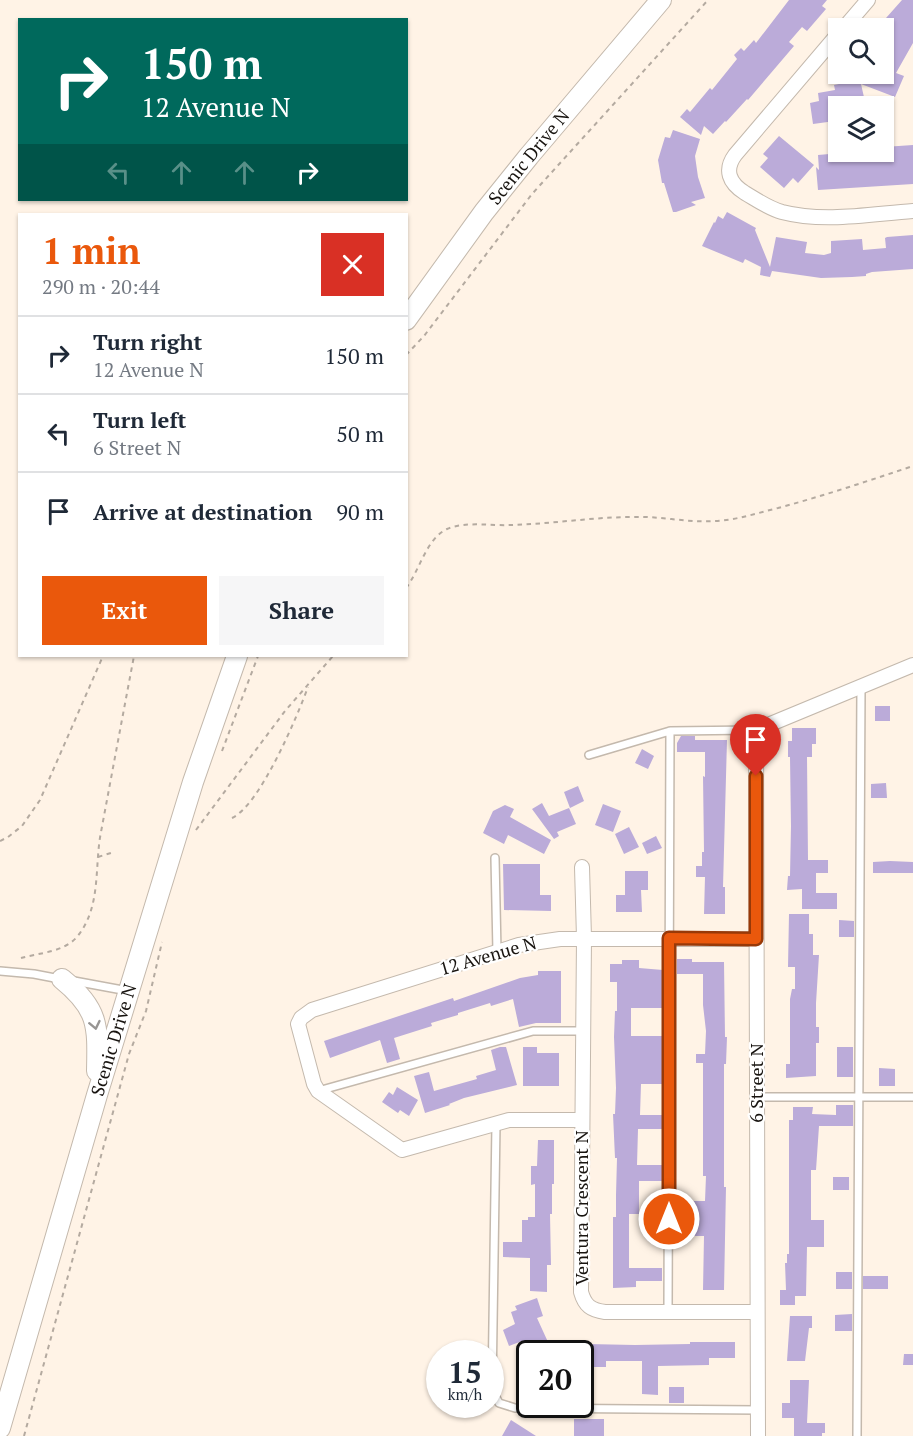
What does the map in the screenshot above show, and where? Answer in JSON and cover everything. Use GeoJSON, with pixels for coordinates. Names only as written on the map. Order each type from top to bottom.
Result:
{"type":"FeatureCollection","features":[{"type":"Feature","properties":{"kind":"main road","name":"Scenic Drive N"},"geometry":{"type":"LineString","coordinates":[[408,317],[484,212],[661,0]]}},
{"type":"Feature","properties":{"kind":"main road","name":"Scenic Drive N"},"geometry":{"type":"LineString","coordinates":[[0,1428],[96,1095],[196,772],[237,657]]}},
{"type":"Feature","properties":{"kind":"main road"},"geometry":{"type":"LineString","coordinates":[[62,979],[85,1000],[96,1022],[98,1047],[96,1095]]}},
{"type":"Feature","properties":{"kind":"street"},"geometry":{"type":"LineString","coordinates":[[853,18],[868,0]]}},
{"type":"Feature","properties":{"kind":"street"},"geometry":{"type":"LineString","coordinates":[[828,46],[735,154],[728,168],[730,178],[740,190],[767,207],[801,216],[833,217],[913,211]]}},
{"type":"Feature","properties":{"kind":"street"},"geometry":{"type":"LineString","coordinates":[[756,730],[913,665]]}},
{"type":"Feature","properties":{"kind":"street","name":"6 Street N"},"geometry":{"type":"LineString","coordinates":[[756,730],[758,1436]]}},
{"type":"Feature","properties":{"kind":"street","name":"Ventura Crescent N"},"geometry":{"type":"LineString","coordinates":[[582,867],[584,938],[581,1292],[583,1300],[586,1305],[595,1310],[605,1312],[757,1312]]}},
{"type":"Feature","properties":{"kind":"street","name":"12 Avenue N"},"geometry":{"type":"LineString","coordinates":[[318,1091],[298,1029],[301,1018],[312,1010],[497,952],[540,941],[584,938],[756,939]]}},
{"type":"Feature","properties":{"kind":"street"},"geometry":{"type":"LineString","coordinates":[[318,1091],[402,1150],[520,1119],[582,1120]]}},
{"type":"Feature","properties":{"kind":"lane"},"geometry":{"type":"LineString","coordinates":[[857,1436],[861,687]]}},
{"type":"Feature","properties":{"kind":"lane"},"geometry":{"type":"LineString","coordinates":[[589,755],[669,731],[756,730]]}},
{"type":"Feature","properties":{"kind":"lane"},"geometry":{"type":"LineString","coordinates":[[668,1312],[669,731]]}},
{"type":"Feature","properties":{"kind":"lane"},"geometry":{"type":"LineString","coordinates":[[495,858],[497,952]]}},
{"type":"Feature","properties":{"kind":"lane"},"geometry":{"type":"LineString","coordinates":[[0,971],[34,974],[129,991]]}},
{"type":"Feature","properties":{"kind":"lane"},"geometry":{"type":"LineString","coordinates":[[318,1091],[533,1030],[582,1031]]}},
{"type":"Feature","properties":{"kind":"lane"},"geometry":{"type":"LineString","coordinates":[[757,1097],[913,1097]]}},
{"type":"Feature","properties":{"kind":"lane"},"geometry":{"type":"LineString","coordinates":[[496,1124],[492,1390],[499,1403],[515,1408],[758,1410]]}},
{"type":"Feature","properties":{"kind":"path"},"geometry":{"type":"LineString","coordinates":[[408,353],[424,336],[532,194],[708,0]]}},
{"type":"Feature","properties":{"kind":"path"},"geometry":{"type":"LineString","coordinates":[[408,585],[433,541],[439,533],[449,528],[462,525],[516,525],[637,516],[698,522],[745,517],[810,500],[913,466]]}},
{"type":"Feature","properties":{"kind":"path"},"geometry":{"type":"LineString","coordinates":[[0,841],[22,826],[40,800],[103,657]]}},
{"type":"Feature","properties":{"kind":"path"},"geometry":{"type":"LineString","coordinates":[[21,958],[66,946],[76,937],[90,913],[94,900],[100,834],[134,657]]}},
{"type":"Feature","properties":{"kind":"path"},"geometry":{"type":"LineString","coordinates":[[221,753],[258,657]]}},
{"type":"Feature","properties":{"kind":"path"},"geometry":{"type":"LineString","coordinates":[[197,822],[194,832],[285,711],[332,657]]}},
{"type":"Feature","properties":{"kind":"path"},"geometry":{"type":"LineString","coordinates":[[232,818],[241,811],[271,769],[309,685]]}},
{"type":"Feature","properties":{"kind":"path"},"geometry":{"type":"LineString","coordinates":[[98,857],[114,852]]}},
{"type":"Feature","properties":{"kind":"path"},"geometry":{"type":"LineString","coordinates":[[24,1436],[129,1054],[148,1003],[163,937]]}},
{"type":"Feature","properties":{"kind":"building"},"geometry":{"type":"Polygon","coordinates":[[[789,0],[827,0],[822,6],[826,9],[807,31],[802,27],[789,42],[794,46],[748,100],[713,134],[704,126],[701,135],[680,117],[687,109],[690,112],[710,88],[712,90],[737,59],[734,55],[741,48],[744,51],[754,40],[756,43],[789,0]]]}},
{"type":"Feature","properties":{"kind":"building"},"geometry":{"type":"Polygon","coordinates":[[[902,0],[913,0],[913,43],[896,73],[904,76],[895,97],[861,84],[894,84],[894,18],[886,18],[902,0]]]}},
{"type":"Feature","properties":{"kind":"building"},"geometry":{"type":"Polygon","coordinates":[[[861,84],[864,96],[828,96],[828,122],[813,124],[810,103],[819,101],[818,93],[835,90],[834,85],[861,84]]]}},
{"type":"Feature","properties":{"kind":"building"},"geometry":{"type":"Polygon","coordinates":[[[673,130],[700,139],[695,156],[698,177],[705,198],[691,202],[696,205],[676,212],[673,212],[664,183],[662,183],[658,160],[665,137],[670,138],[673,130]]]}},
{"type":"Feature","properties":{"kind":"building"},"geometry":{"type":"Polygon","coordinates":[[[779,136],[814,165],[798,183],[793,178],[784,188],[760,167],[768,158],[763,154],[779,136]]]}},
{"type":"Feature","properties":{"kind":"building"},"geometry":{"type":"Polygon","coordinates":[[[913,145],[913,184],[818,190],[816,167],[819,170],[818,155],[828,154],[828,162],[894,162],[894,146],[913,145]]]}},
{"type":"Feature","properties":{"kind":"building"},"geometry":{"type":"Polygon","coordinates":[[[727,212],[756,228],[770,267],[776,237],[807,242],[805,253],[824,255],[831,253],[831,241],[862,239],[863,250],[886,248],[885,238],[887,237],[913,235],[913,269],[872,272],[866,276],[852,277],[821,278],[772,271],[770,277],[760,275],[761,267],[745,259],[743,263],[702,246],[718,216],[723,219],[727,212]]]}},
{"type":"Feature","properties":{"kind":"building"},"geometry":{"type":"Polygon","coordinates":[[[875,706],[890,706],[890,721],[875,721],[875,706]]]}},
{"type":"Feature","properties":{"kind":"building"},"geometry":{"type":"Polygon","coordinates":[[[792,728],[816,728],[816,744],[812,744],[812,757],[807,757],[808,860],[828,860],[828,873],[816,873],[816,893],[837,893],[837,909],[802,909],[802,889],[787,890],[788,876],[790,876],[791,826],[788,741],[792,741],[792,728]]]}},
{"type":"Feature","properties":{"kind":"building"},"geometry":{"type":"Polygon","coordinates":[[[681,736],[695,736],[695,740],[727,740],[723,887],[725,887],[725,914],[704,914],[705,877],[696,877],[696,866],[702,866],[702,852],[704,852],[705,752],[677,752],[677,743],[681,736]]]}},
{"type":"Feature","properties":{"kind":"building"},"geometry":{"type":"Polygon","coordinates":[[[642,749],[654,756],[648,769],[635,763],[642,749]]]}},
{"type":"Feature","properties":{"kind":"building"},"geometry":{"type":"Polygon","coordinates":[[[886,783],[887,798],[871,798],[871,784],[886,783]]]}},
{"type":"Feature","properties":{"kind":"building"},"geometry":{"type":"Polygon","coordinates":[[[578,786],[584,801],[570,808],[564,792],[578,786]]]}},
{"type":"Feature","properties":{"kind":"building"},"geometry":{"type":"Polygon","coordinates":[[[542,803],[549,816],[569,808],[576,824],[557,832],[559,836],[554,839],[532,809],[542,803]]]}},
{"type":"Feature","properties":{"kind":"building"},"geometry":{"type":"Polygon","coordinates":[[[603,804],[621,811],[613,832],[595,825],[603,804]]]}},
{"type":"Feature","properties":{"kind":"building"},"geometry":{"type":"Polygon","coordinates":[[[505,805],[514,809],[510,817],[551,840],[544,854],[508,835],[504,844],[483,833],[493,811],[505,805]]]}},
{"type":"Feature","properties":{"kind":"building"},"geometry":{"type":"Polygon","coordinates":[[[629,827],[639,847],[624,854],[615,834],[629,827]]]}},
{"type":"Feature","properties":{"kind":"building"},"geometry":{"type":"Polygon","coordinates":[[[656,836],[662,848],[647,854],[642,843],[656,836]]]}},
{"type":"Feature","properties":{"kind":"building"},"geometry":{"type":"Polygon","coordinates":[[[873,862],[913,862],[913,873],[873,873],[873,862]]]}},
{"type":"Feature","properties":{"kind":"building"},"geometry":{"type":"Polygon","coordinates":[[[503,864],[540,864],[540,895],[551,895],[551,911],[504,910],[503,864]]]}},
{"type":"Feature","properties":{"kind":"building"},"geometry":{"type":"Polygon","coordinates":[[[625,871],[648,871],[648,890],[641,890],[642,912],[616,912],[616,895],[625,895],[625,871]]]}},
{"type":"Feature","properties":{"kind":"building"},"geometry":{"type":"Polygon","coordinates":[[[789,914],[809,914],[809,934],[813,934],[813,955],[819,955],[816,1027],[819,1027],[819,1043],[816,1043],[816,1076],[786,1078],[786,1064],[790,1064],[790,999],[792,989],[795,989],[795,967],[788,967],[789,914]]]}},
{"type":"Feature","properties":{"kind":"building"},"geometry":{"type":"Polygon","coordinates":[[[839,920],[854,921],[854,937],[839,937],[839,920]]]}},
{"type":"Feature","properties":{"kind":"building"},"geometry":{"type":"Polygon","coordinates":[[[677,959],[692,959],[692,962],[724,962],[725,1037],[727,1037],[726,1064],[724,1064],[724,1187],[726,1187],[724,1290],[703,1290],[704,1236],[678,1236],[677,1201],[705,1201],[703,1063],[696,1063],[696,1054],[705,1054],[706,1031],[703,974],[677,974],[677,959]]]}},
{"type":"Feature","properties":{"kind":"building"},"geometry":{"type":"Polygon","coordinates":[[[622,960],[639,960],[639,968],[663,970],[663,1008],[631,1008],[631,1036],[663,1036],[662,1084],[641,1084],[640,1115],[662,1115],[662,1129],[638,1129],[637,1165],[663,1165],[663,1181],[639,1181],[639,1214],[629,1214],[629,1268],[662,1268],[662,1281],[636,1281],[636,1287],[613,1288],[613,1217],[616,1217],[617,1158],[615,1158],[613,1114],[615,1114],[616,1088],[614,1037],[617,982],[610,982],[610,964],[622,964],[622,960]]]}},
{"type":"Feature","properties":{"kind":"building"},"geometry":{"type":"Polygon","coordinates":[[[538,971],[561,971],[561,1023],[536,1023],[519,1027],[513,999],[458,1013],[458,1015],[431,1023],[432,1026],[394,1038],[400,1059],[387,1063],[380,1040],[330,1058],[324,1041],[453,998],[454,1001],[520,978],[538,975],[538,971]]]}},
{"type":"Feature","properties":{"kind":"building"},"geometry":{"type":"Polygon","coordinates":[[[506,1047],[517,1085],[464,1098],[425,1113],[414,1076],[429,1072],[434,1091],[477,1079],[476,1076],[496,1070],[491,1050],[506,1047]]]}},
{"type":"Feature","properties":{"kind":"building"},"geometry":{"type":"Polygon","coordinates":[[[523,1047],[537,1047],[537,1053],[559,1053],[559,1086],[523,1086],[523,1047]]]}},
{"type":"Feature","properties":{"kind":"building"},"geometry":{"type":"Polygon","coordinates":[[[837,1047],[853,1047],[853,1077],[837,1077],[837,1047]]]}},
{"type":"Feature","properties":{"kind":"building"},"geometry":{"type":"Polygon","coordinates":[[[879,1068],[895,1069],[895,1086],[879,1086],[879,1068]]]}},
{"type":"Feature","properties":{"kind":"building"},"geometry":{"type":"Polygon","coordinates":[[[397,1087],[418,1100],[409,1116],[400,1110],[398,1113],[382,1102],[389,1092],[393,1095],[397,1087]]]}},
{"type":"Feature","properties":{"kind":"building"},"geometry":{"type":"Polygon","coordinates":[[[836,1105],[853,1105],[853,1126],[819,1126],[816,1170],[811,1170],[811,1220],[824,1220],[824,1247],[807,1247],[806,1296],[795,1296],[795,1305],[780,1305],[780,1290],[786,1290],[785,1263],[787,1263],[787,1254],[789,1254],[789,1120],[793,1120],[793,1107],[813,1107],[812,1114],[836,1115],[836,1105]]]}},
{"type":"Feature","properties":{"kind":"building"},"geometry":{"type":"Polygon","coordinates":[[[538,1140],[554,1140],[554,1184],[552,1184],[552,1214],[550,1214],[551,1265],[547,1265],[547,1292],[530,1291],[530,1258],[503,1257],[503,1242],[522,1242],[522,1220],[535,1217],[535,1184],[531,1185],[531,1166],[537,1166],[538,1140]]]}},
{"type":"Feature","properties":{"kind":"building"},"geometry":{"type":"Polygon","coordinates":[[[833,1177],[849,1177],[849,1190],[833,1190],[833,1177]]]}},
{"type":"Feature","properties":{"kind":"building"},"geometry":{"type":"Polygon","coordinates":[[[836,1272],[852,1272],[852,1289],[836,1289],[836,1272]]]}},
{"type":"Feature","properties":{"kind":"building"},"geometry":{"type":"Polygon","coordinates":[[[863,1276],[888,1276],[888,1289],[863,1289],[863,1276]]]}},
{"type":"Feature","properties":{"kind":"building"},"geometry":{"type":"Polygon","coordinates":[[[537,1298],[543,1316],[537,1318],[547,1340],[516,1340],[516,1343],[509,1346],[503,1330],[515,1324],[511,1312],[517,1310],[515,1306],[537,1298]]]}},
{"type":"Feature","properties":{"kind":"building"},"geometry":{"type":"Polygon","coordinates":[[[852,1314],[852,1331],[835,1331],[835,1315],[852,1314]]]}},
{"type":"Feature","properties":{"kind":"building"},"geometry":{"type":"Polygon","coordinates":[[[790,1316],[812,1316],[812,1328],[809,1328],[805,1361],[787,1361],[790,1316]]]}},
{"type":"Feature","properties":{"kind":"building"},"geometry":{"type":"Polygon","coordinates":[[[690,1342],[735,1342],[735,1358],[709,1358],[709,1365],[658,1366],[658,1395],[642,1394],[642,1361],[606,1361],[606,1367],[594,1367],[594,1344],[690,1344],[690,1342]]]}},
{"type":"Feature","properties":{"kind":"building"},"geometry":{"type":"Polygon","coordinates":[[[904,1354],[913,1354],[913,1365],[903,1365],[904,1354]]]}},
{"type":"Feature","properties":{"kind":"building"},"geometry":{"type":"Polygon","coordinates":[[[790,1380],[809,1380],[807,1423],[825,1423],[825,1433],[822,1433],[822,1436],[794,1436],[794,1418],[782,1418],[782,1403],[790,1403],[790,1380]]]}},
{"type":"Feature","properties":{"kind":"building"},"geometry":{"type":"Polygon","coordinates":[[[669,1387],[684,1387],[684,1403],[669,1403],[669,1387]]]}},
{"type":"Feature","properties":{"kind":"building"},"geometry":{"type":"Polygon","coordinates":[[[574,1419],[604,1419],[604,1436],[574,1436],[574,1419]]]}},
{"type":"Feature","properties":{"kind":"building"},"geometry":{"type":"Polygon","coordinates":[[[511,1420],[536,1436],[502,1436],[511,1420]]]}},
{"type":"Feature","properties":{"kind":"route"},"geometry":{"type":"LineString","coordinates":[[669,1219],[669,938],[756,939],[756,776]]}}]}
